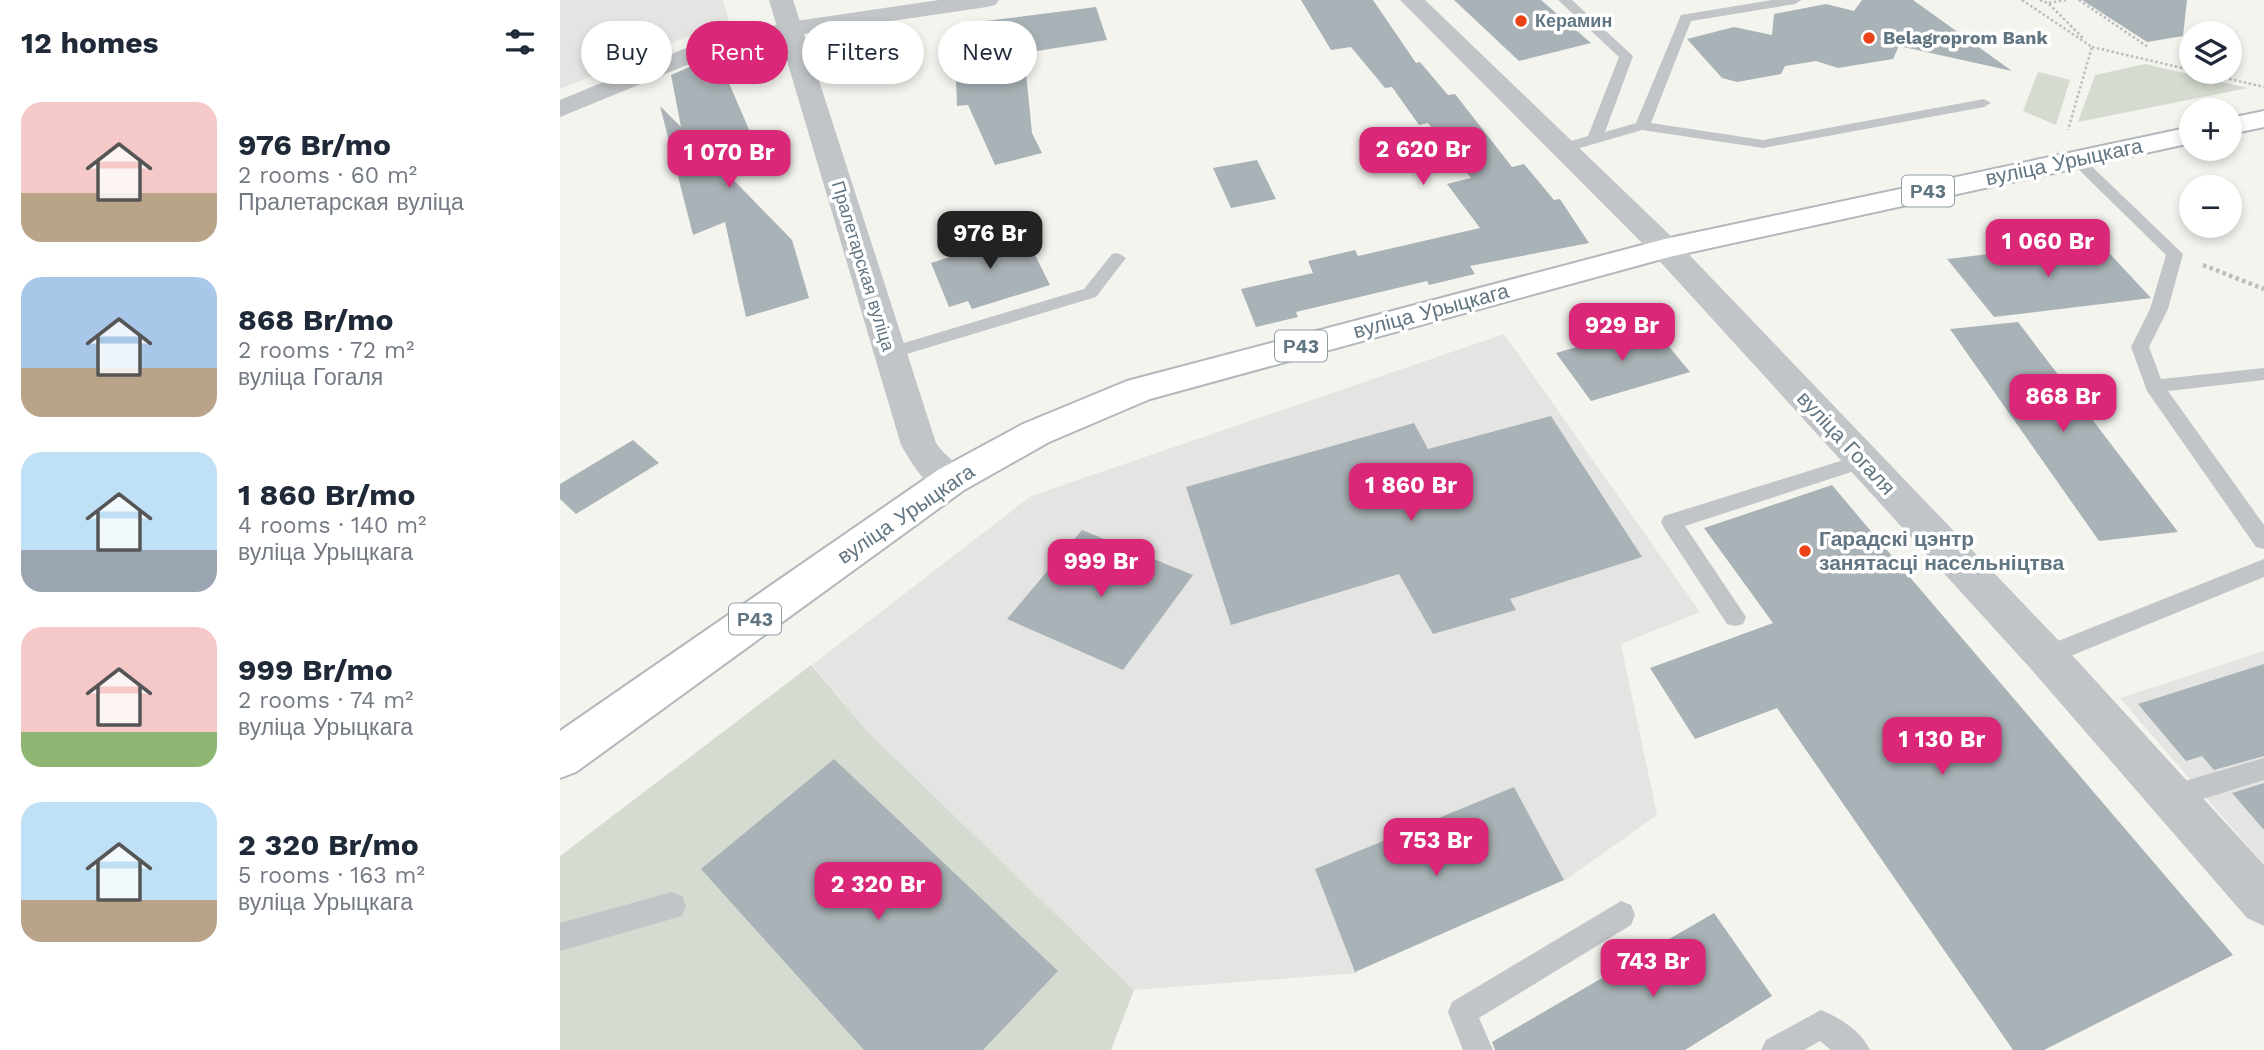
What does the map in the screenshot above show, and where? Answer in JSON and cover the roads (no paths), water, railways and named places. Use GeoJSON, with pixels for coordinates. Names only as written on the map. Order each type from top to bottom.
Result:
{"type":"FeatureCollection","features":[{"type":"Feature","properties":{"kind":"main road"},"geometry":{"type":"LineString","coordinates":[[2242,124],[2264,119]]}},
{"type":"Feature","properties":{"kind":"main road","name":"вуліца Урыцкага"},"geometry":{"type":"LineString","coordinates":[[560,757],[951,480],[1036,433],[1139,390],[1665,248],[2071,146],[2179,136]]}},
{"type":"Feature","properties":{"kind":"street"},"geometry":{"type":"LineString","coordinates":[[560,108],[785,14],[987,0]]}},
{"type":"Feature","properties":{"kind":"street","name":"вуліца Гогаля"},"geometry":{"type":"LineString","coordinates":[[1412,0],[1579,144],[1665,248],[2046,656],[2264,901]]}},
{"type":"Feature","properties":{"kind":"street","name":"Пралетарская вуліца"},"geometry":{"type":"LineString","coordinates":[[785,14],[919,445],[930,463],[951,480]]}},
{"type":"Feature","properties":{"kind":"lane"},"geometry":{"type":"LineString","coordinates":[[1564,0],[1626,56],[1579,144]]}},
{"type":"Feature","properties":{"kind":"lane"},"geometry":{"type":"LineString","coordinates":[[1642,127],[1686,18],[1795,0]]}},
{"type":"Feature","properties":{"kind":"lane"},"geometry":{"type":"LineString","coordinates":[[1579,144],[1642,127],[1763,144],[1984,103]]}},
{"type":"Feature","properties":{"kind":"lane"},"geometry":{"type":"LineString","coordinates":[[2071,146],[2175,254],[2159,309],[2140,347],[2154,386],[2264,541]]}},
{"type":"Feature","properties":{"kind":"lane"},"geometry":{"type":"LineString","coordinates":[[890,353],[1090,293],[1118,258]]}},
{"type":"Feature","properties":{"kind":"lane"},"geometry":{"type":"LineString","coordinates":[[2154,386],[2264,374]]}},
{"type":"Feature","properties":{"kind":"lane"},"geometry":{"type":"LineString","coordinates":[[1735,617],[1671,522],[1863,461]]}},
{"type":"Feature","properties":{"kind":"lane"},"geometry":{"type":"LineString","coordinates":[[2046,656],[2264,568]]}},
{"type":"Feature","properties":{"kind":"lane"},"geometry":{"type":"LineString","coordinates":[[2171,797],[2264,769]]}},
{"type":"Feature","properties":{"kind":"lane"},"geometry":{"type":"LineString","coordinates":[[560,937],[672,906]]}},
{"type":"Feature","properties":{"kind":"lane"},"geometry":{"type":"LineString","coordinates":[[1478,1050],[1462,1012],[1621,915]]}},
{"type":"Feature","properties":{"kind":"lane"},"geometry":{"type":"LineString","coordinates":[[1776,1050],[1821,1024],[1855,1050]]}},
{"type":"Feature","properties":{"kind":"place","name":"Керамин"},"geometry":{"type":"Point","coordinates":[1521,21]}},
{"type":"Feature","properties":{"kind":"place","name":"Belagroprom Bank"},"geometry":{"type":"Point","coordinates":[1869,38]}},
{"type":"Feature","properties":{"kind":"place","name":"Гарадскі цэнтр занятасці насельніцтва"},"geometry":{"type":"Point","coordinates":[1805,551]}}]}
